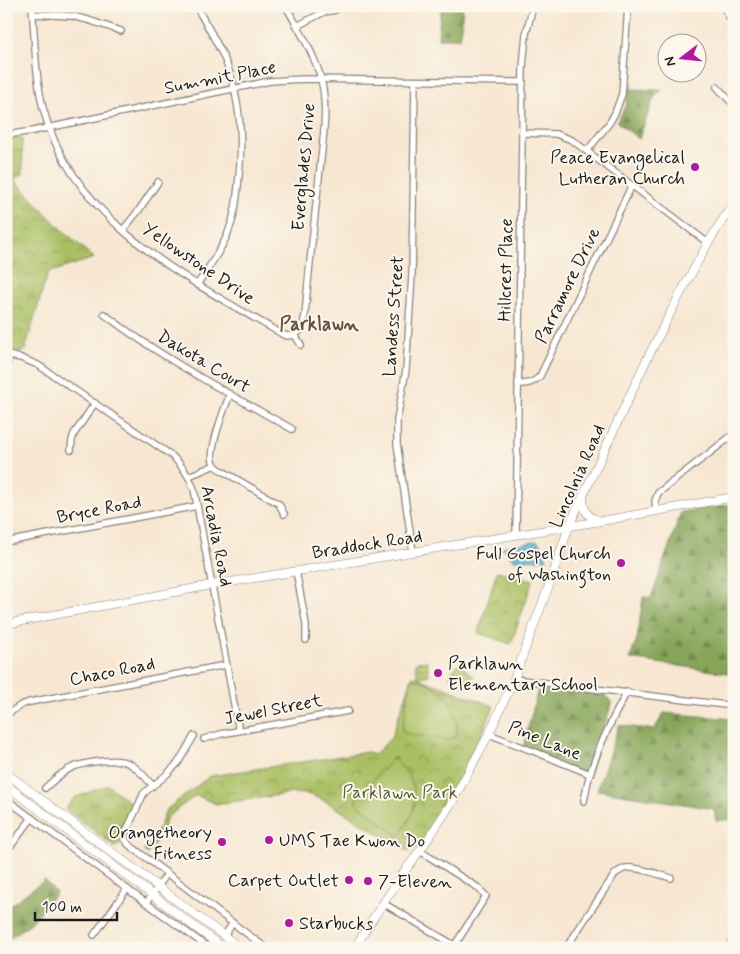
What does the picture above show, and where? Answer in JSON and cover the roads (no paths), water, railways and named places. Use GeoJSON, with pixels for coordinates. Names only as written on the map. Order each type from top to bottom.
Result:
{"type":"FeatureCollection","features":[{"type":"Feature","properties":{"kind":"main road","name":"Lincolnia Road"},"geometry":{"type":"LineString","coordinates":[[355,948],[383,903],[451,804],[489,734],[514,679],[569,526],[646,361],[677,300],[708,243],[734,202]]}},
{"type":"Feature","properties":{"kind":"main road"},"geometry":{"type":"LineString","coordinates":[[583,496],[585,510],[590,517],[596,520],[607,520]]}},
{"type":"Feature","properties":{"kind":"main road","name":"Braddock Road"},"geometry":{"type":"LineString","coordinates":[[6,624],[212,585],[607,520],[734,497]]}},
{"type":"Feature","properties":{"kind":"main road"},"geometry":{"type":"LineString","coordinates":[[6,772],[240,948]]}},
{"type":"Feature","properties":{"kind":"main road"},"geometry":{"type":"LineString","coordinates":[[6,785],[223,948]]}},
{"type":"Feature","properties":{"kind":"street","name":"Yellowstone Drive"},"geometry":{"type":"LineString","coordinates":[[32,6],[38,84],[43,110],[63,158],[78,182],[100,209],[123,230],[197,285],[282,334],[288,336],[295,335]]}},
{"type":"Feature","properties":{"kind":"street"},"geometry":{"type":"LineString","coordinates":[[196,6],[225,60],[234,88],[241,139],[236,209],[222,246],[197,285]]}},
{"type":"Feature","properties":{"kind":"street","name":"Everglades Drive"},"geometry":{"type":"LineString","coordinates":[[286,6],[316,64],[324,92],[325,116],[305,315],[302,329],[295,335]]}},
{"type":"Feature","properties":{"kind":"street","name":"Hillcrest Place"},"geometry":{"type":"LineString","coordinates":[[516,535],[523,82],[525,43],[533,6]]}},
{"type":"Feature","properties":{"kind":"street"},"geometry":{"type":"LineString","coordinates":[[587,151],[610,122],[622,94],[628,6]]}},
{"type":"Feature","properties":{"kind":"street"},"geometry":{"type":"LineString","coordinates":[[723,6],[734,25]]}},
{"type":"Feature","properties":{"kind":"street"},"geometry":{"type":"LineString","coordinates":[[297,26],[324,12],[335,10]]}},
{"type":"Feature","properties":{"kind":"street"},"geometry":{"type":"LineString","coordinates":[[33,14],[62,14],[121,31]]}},
{"type":"Feature","properties":{"kind":"street","name":"Summit Place"},"geometry":{"type":"LineString","coordinates":[[6,133],[33,131],[283,79],[523,82]]}},
{"type":"Feature","properties":{"kind":"street","name":"Landess Street"},"geometry":{"type":"LineString","coordinates":[[413,552],[396,444],[396,432],[406,370],[412,275],[415,81]]}},
{"type":"Feature","properties":{"kind":"street"},"geometry":{"type":"LineString","coordinates":[[718,87],[734,105]]}},
{"type":"Feature","properties":{"kind":"street"},"geometry":{"type":"LineString","coordinates":[[522,133],[550,133],[572,140],[708,243]]}},
{"type":"Feature","properties":{"kind":"street"},"geometry":{"type":"LineString","coordinates":[[123,230],[158,182]]}},
{"type":"Feature","properties":{"kind":"street","name":"Parramore Drive"},"geometry":{"type":"LineString","coordinates":[[518,384],[532,383],[540,376],[632,185]]}},
{"type":"Feature","properties":{"kind":"street","name":"Dakota Court"},"geometry":{"type":"LineString","coordinates":[[104,314],[176,363],[292,429]]}},
{"type":"Feature","properties":{"kind":"street"},"geometry":{"type":"LineString","coordinates":[[295,335],[302,345]]}},
{"type":"Feature","properties":{"kind":"street"},"geometry":{"type":"LineString","coordinates":[[6,375],[7,355]]}},
{"type":"Feature","properties":{"kind":"street","name":"Arcadia Road"},"geometry":{"type":"LineString","coordinates":[[7,355],[38,365],[171,455],[189,476],[194,489],[239,731]]}},
{"type":"Feature","properties":{"kind":"street"},"geometry":{"type":"LineString","coordinates":[[230,394],[224,407],[213,448],[212,456],[215,465],[220,470],[279,504],[284,514]]}},
{"type":"Feature","properties":{"kind":"street"},"geometry":{"type":"LineString","coordinates":[[71,450],[74,434],[95,403]]}},
{"type":"Feature","properties":{"kind":"street"},"geometry":{"type":"LineString","coordinates":[[656,511],[655,501],[658,493],[734,434]]}},
{"type":"Feature","properties":{"kind":"street"},"geometry":{"type":"LineString","coordinates":[[189,476],[215,465]]}},
{"type":"Feature","properties":{"kind":"street","name":"Bryce Road"},"geometry":{"type":"LineString","coordinates":[[6,542],[197,506]]}},
{"type":"Feature","properties":{"kind":"street"},"geometry":{"type":"LineString","coordinates":[[296,571],[306,624],[306,640]]}},
{"type":"Feature","properties":{"kind":"street","name":"Chaco Road"},"geometry":{"type":"LineString","coordinates":[[6,715],[21,705],[30,702],[226,665]]}},
{"type":"Feature","properties":{"kind":"street"},"geometry":{"type":"LineString","coordinates":[[514,679],[734,706]]}},
{"type":"Feature","properties":{"kind":"street","name":"Pine Lane"},"geometry":{"type":"LineString","coordinates":[[489,734],[590,774],[607,730],[627,692]]}},
{"type":"Feature","properties":{"kind":"street","name":"Jewel Street"},"geometry":{"type":"LineString","coordinates":[[204,739],[348,711]]}},
{"type":"Feature","properties":{"kind":"street"},"geometry":{"type":"LineString","coordinates":[[194,736],[178,763],[166,776],[144,793],[124,836],[128,844],[266,948]]}},
{"type":"Feature","properties":{"kind":"street"},"geometry":{"type":"LineString","coordinates":[[44,788],[59,775],[76,766],[109,760],[129,763],[143,774],[152,785]]}},
{"type":"Feature","properties":{"kind":"street"},"geometry":{"type":"LineString","coordinates":[[584,801],[590,774]]}},
{"type":"Feature","properties":{"kind":"street"},"geometry":{"type":"LineString","coordinates":[[6,799],[209,948]]}},
{"type":"Feature","properties":{"kind":"street"},"geometry":{"type":"LineString","coordinates":[[6,852],[32,818]]}},
{"type":"Feature","properties":{"kind":"street"},"geometry":{"type":"LineString","coordinates":[[383,903],[454,947],[486,896],[476,887],[420,851]]}},
{"type":"Feature","properties":{"kind":"street"},"geometry":{"type":"LineString","coordinates":[[566,948],[615,874],[620,870],[635,868],[670,878]]}},
{"type":"Feature","properties":{"kind":"street"},"geometry":{"type":"LineString","coordinates":[[146,903],[167,874]]}},
{"type":"Feature","properties":{"kind":"street"},"geometry":{"type":"LineString","coordinates":[[94,935],[127,889]]}},
{"type":"Feature","properties":{"kind":"street"},"geometry":{"type":"LineString","coordinates":[[224,936],[233,923]]}},
{"type":"Feature","properties":{"kind":"street"},"geometry":{"type":"LineString","coordinates":[[729,948],[734,935]]}},
{"type":"Feature","properties":{"kind":"water"},"geometry":{"type":"Polygon","coordinates":[[[539,542],[547,559],[514,560],[502,547],[539,542]]]}},
{"type":"Feature","properties":{"kind":"waterway"},"geometry":{"type":"LineString","coordinates":[[734,738],[731,766],[734,773]]}},
{"type":"Feature","properties":{"kind":"place","name":"Peace Evangelical Lutheran Church"},"geometry":{"type":"Point","coordinates":[695,167]}},
{"type":"Feature","properties":{"kind":"place","name":"Full Gospel Church of Washington"},"geometry":{"type":"Point","coordinates":[621,563]}},
{"type":"Feature","properties":{"kind":"place","name":"Parklawn Elementary School"},"geometry":{"type":"Point","coordinates":[438,673]}},
{"type":"Feature","properties":{"kind":"place","name":"UMS Tae Kwon Do"},"geometry":{"type":"Point","coordinates":[269,840]}},
{"type":"Feature","properties":{"kind":"place","name":"Orangetheory Fitness"},"geometry":{"type":"Point","coordinates":[222,842]}},
{"type":"Feature","properties":{"kind":"place","name":"Carpet Outlet"},"geometry":{"type":"Point","coordinates":[349,880]}},
{"type":"Feature","properties":{"kind":"place","name":"7-Eleven"},"geometry":{"type":"Point","coordinates":[368,881]}},
{"type":"Feature","properties":{"kind":"place","name":"Starbucks"},"geometry":{"type":"Point","coordinates":[289,923]}},
{"type":"Feature","properties":{"kind":"district","name":"Parklawn"},"geometry":{"type":"Point","coordinates":[319,323]}},
{"type":"Feature","properties":{"kind":"park label","name":"Parklawn Park"},"geometry":{"type":"Point","coordinates":[400,792]}}]}
